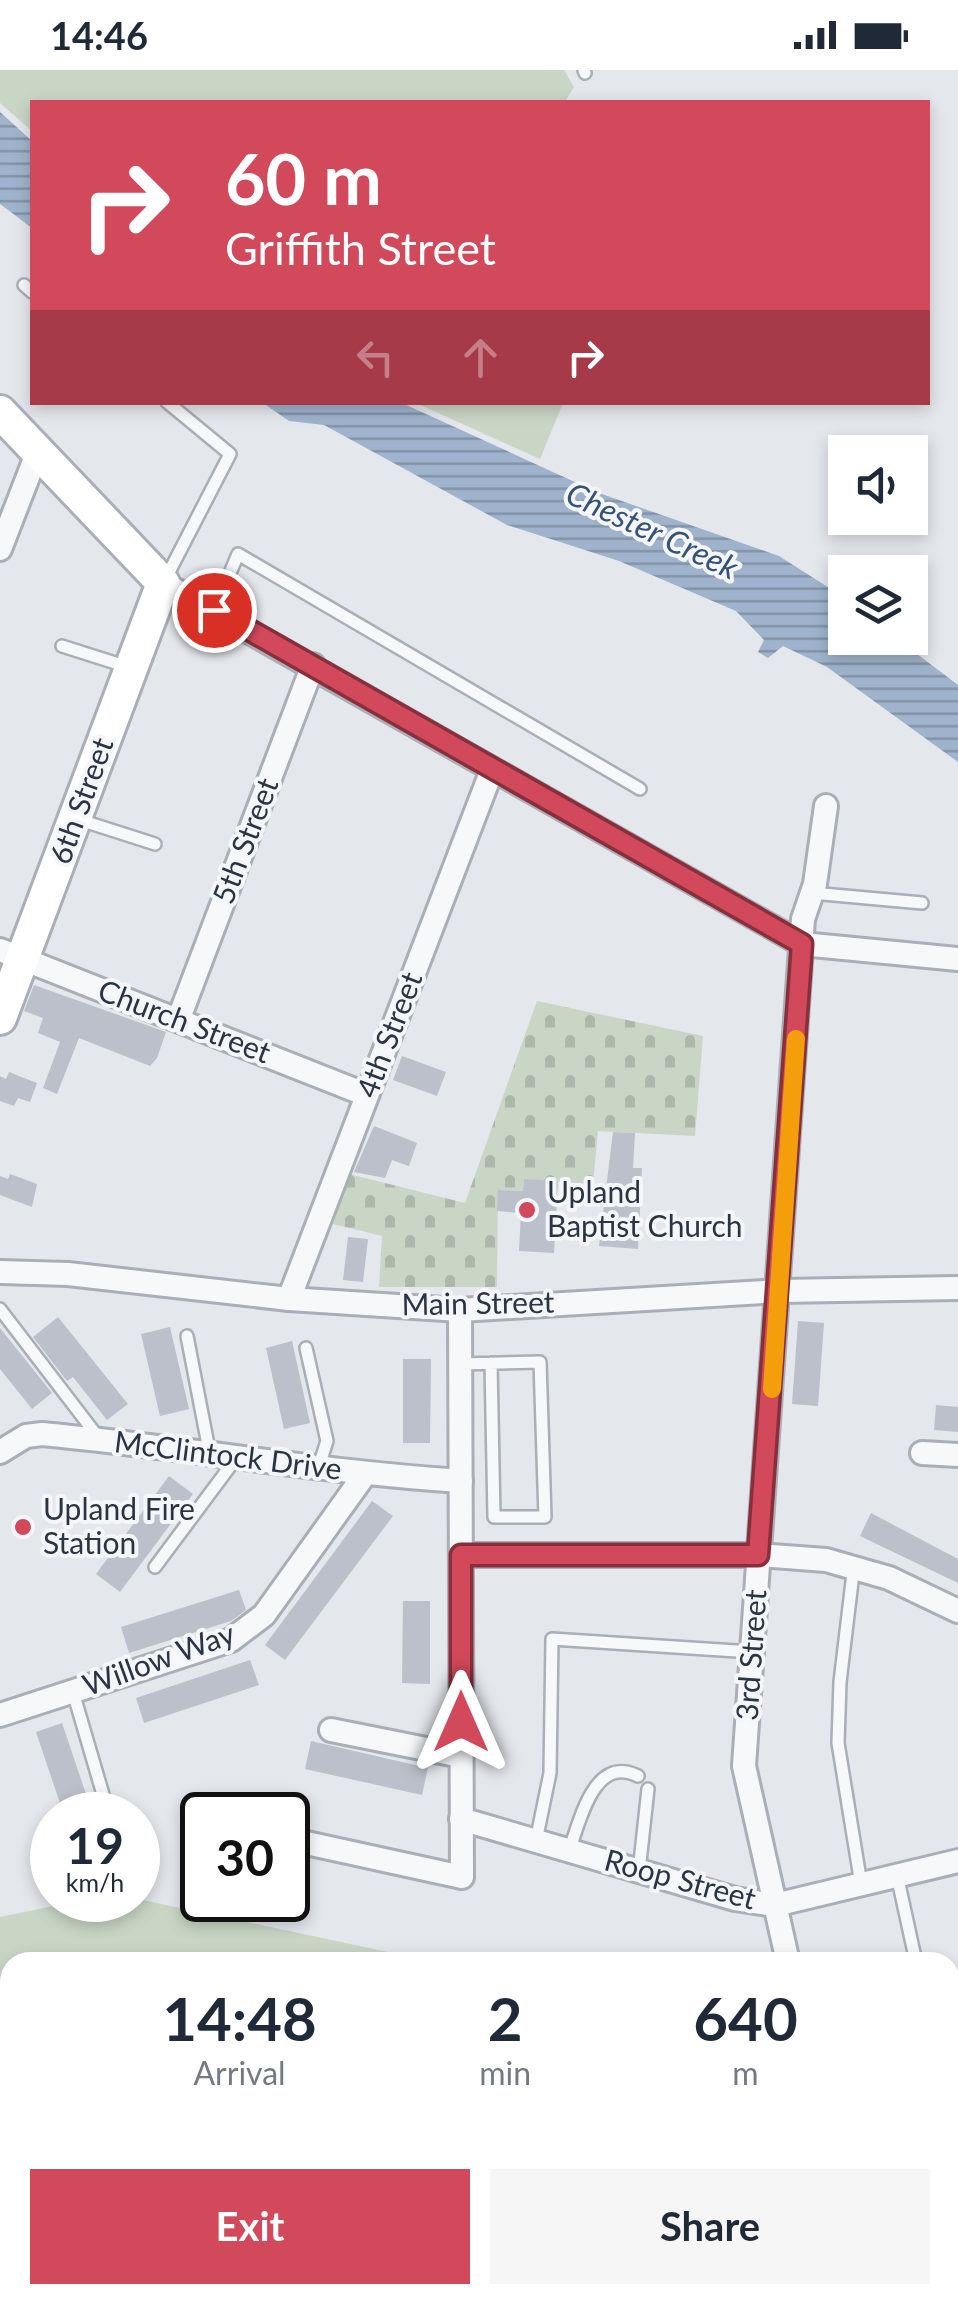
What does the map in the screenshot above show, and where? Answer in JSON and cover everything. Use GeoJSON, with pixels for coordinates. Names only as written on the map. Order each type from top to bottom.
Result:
{"type":"FeatureCollection","features":[{"type":"Feature","properties":{"kind":"street"},"geometry":{"type":"LineString","coordinates":[[0,412],[163,584],[313,664],[492,770],[802,944],[958,958]]}},
{"type":"Feature","properties":{"kind":"street"},"geometry":{"type":"LineString","coordinates":[[0,548],[38,452]]}},
{"type":"Feature","properties":{"kind":"street","name":"6th Street"},"geometry":{"type":"LineString","coordinates":[[0,1018],[12,955],[76,818],[163,584]]}},
{"type":"Feature","properties":{"kind":"street","name":"5th Street"},"geometry":{"type":"LineString","coordinates":[[179,1018],[313,664]]}},
{"type":"Feature","properties":{"kind":"street","name":"4th Street"},"geometry":{"type":"LineString","coordinates":[[288,1300],[492,770]]}},
{"type":"Feature","properties":{"kind":"street","name":"3rd Street"},"geometry":{"type":"LineString","coordinates":[[786,1952],[744,1766],[803,919],[812,892],[826,806]]}},
{"type":"Feature","properties":{"kind":"street","name":"Church Street"},"geometry":{"type":"LineString","coordinates":[[12,955],[367,1094]]}},
{"type":"Feature","properties":{"kind":"street","name":"Main Street"},"geometry":{"type":"LineString","coordinates":[[0,1272],[68,1274],[288,1300],[460,1310],[780,1291],[958,1288]]}},
{"type":"Feature","properties":{"kind":"street"},"geometry":{"type":"LineString","coordinates":[[310,1844],[462,1877],[460,1310]]}},
{"type":"Feature","properties":{"kind":"street","name":"McClintock Drive"},"geometry":{"type":"LineString","coordinates":[[0,1452],[32,1434],[210,1450],[365,1474],[462,1480]]}},
{"type":"Feature","properties":{"kind":"street"},"geometry":{"type":"LineString","coordinates":[[922,1453],[958,1454]]}},
{"type":"Feature","properties":{"kind":"street","name":"Willow Way"},"geometry":{"type":"LineString","coordinates":[[0,1715],[231,1640],[264,1615],[365,1474]]}},
{"type":"Feature","properties":{"kind":"street"},"geometry":{"type":"LineString","coordinates":[[461,1555],[758,1555],[854,1565],[958,1612]]}},
{"type":"Feature","properties":{"kind":"street"},"geometry":{"type":"LineString","coordinates":[[331,1730],[460,1756]]}},
{"type":"Feature","properties":{"kind":"street","name":"Roop Street"},"geometry":{"type":"LineString","coordinates":[[461,1819],[736,1899],[775,1904],[958,1861]]}},
{"type":"Feature","properties":{"kind":"lane"},"geometry":{"type":"LineString","coordinates":[[163,584],[230,454],[171,405]]}},
{"type":"Feature","properties":{"kind":"lane"},"geometry":{"type":"LineString","coordinates":[[214,610],[238,554],[640,788]]}},
{"type":"Feature","properties":{"kind":"lane"},"geometry":{"type":"LineString","coordinates":[[62,646],[132,668]]}},
{"type":"Feature","properties":{"kind":"lane"},"geometry":{"type":"LineString","coordinates":[[76,818],[155,844]]}},
{"type":"Feature","properties":{"kind":"lane"},"geometry":{"type":"LineString","coordinates":[[812,892],[922,903]]}},
{"type":"Feature","properties":{"kind":"lane"},"geometry":{"type":"LineString","coordinates":[[0,1309],[100,1439]]}},
{"type":"Feature","properties":{"kind":"lane"},"geometry":{"type":"LineString","coordinates":[[187,1336],[210,1450]]}},
{"type":"Feature","properties":{"kind":"lane"},"geometry":{"type":"LineString","coordinates":[[306,1348],[327,1441],[320,1466]]}},
{"type":"Feature","properties":{"kind":"lane"},"geometry":{"type":"LineString","coordinates":[[460,1364],[540,1362],[545,1518],[494,1517],[490,1364]]}},
{"type":"Feature","properties":{"kind":"lane"},"geometry":{"type":"LineString","coordinates":[[155,1567],[240,1454]]}},
{"type":"Feature","properties":{"kind":"lane"},"geometry":{"type":"LineString","coordinates":[[854,1565],[840,1682],[838,1743],[861,1884]]}},
{"type":"Feature","properties":{"kind":"lane"},"geometry":{"type":"LineString","coordinates":[[536,1841],[550,1773],[552,1639],[752,1652]]}},
{"type":"Feature","properties":{"kind":"lane"},"geometry":{"type":"LineString","coordinates":[[73,1692],[102,1792]]}},
{"type":"Feature","properties":{"kind":"lane"},"geometry":{"type":"LineString","coordinates":[[569,1850],[591,1790],[602,1778],[623,1772],[638,1776]]}},
{"type":"Feature","properties":{"kind":"lane"},"geometry":{"type":"LineString","coordinates":[[639,1871],[648,1789]]}},
{"type":"Feature","properties":{"kind":"lane"},"geometry":{"type":"LineString","coordinates":[[897,1875],[914,1952]]}},
{"type":"Feature","properties":{"kind":"green space"},"geometry":{"type":"Polygon","coordinates":[[[0,70],[564,70],[574,87],[566,100],[30,100],[30,129],[0,103],[0,70]]]}},
{"type":"Feature","properties":{"kind":"green space"},"geometry":{"type":"Polygon","coordinates":[[[420,405],[562,405],[540,459],[420,405]]]}},
{"type":"Feature","properties":{"kind":"green space"},"geometry":{"type":"Polygon","coordinates":[[[537,1001],[703,1036],[695,1136],[598,1131],[593,1184],[524,1179],[523,1191],[498,1190],[497,1287],[379,1287],[382,1236],[333,1224],[349,1174],[465,1203],[537,1001]]]}},
{"type":"Feature","properties":{"kind":"green space"},"geometry":{"type":"Polygon","coordinates":[[[160,1904],[180,1908],[180,1922],[246,1922],[388,1952],[0,1952],[0,1917],[30,1911],[30,1922],[160,1922],[160,1904]]]}},
{"type":"Feature","properties":{"kind":"water"},"geometry":{"type":"Polygon","coordinates":[[[0,112],[30,139],[30,226],[0,204],[0,112]]]}},
{"type":"Feature","properties":{"kind":"water","name":"Chester Creek"},"geometry":{"type":"Polygon","coordinates":[[[266,405],[406,405],[599,493],[779,556],[828,587],[828,655],[918,655],[958,685],[958,762],[827,667],[783,646],[768,658],[758,652],[764,640],[736,611],[619,561],[507,525],[324,425],[289,421],[266,405]]]}},
{"type":"Feature","properties":{"kind":"building"},"geometry":{"type":"Polygon","coordinates":[[[34,985],[166,1032],[157,1058],[150,1066],[79,1038],[57,1094],[43,1088],[60,1042],[38,1033],[43,1018],[24,1011],[34,985]]]}},
{"type":"Feature","properties":{"kind":"building"},"geometry":{"type":"Polygon","coordinates":[[[402,1056],[446,1072],[437,1096],[393,1080],[402,1056]]]}},
{"type":"Feature","properties":{"kind":"building"},"geometry":{"type":"Polygon","coordinates":[[[9,1072],[37,1083],[30,1102],[18,1098],[14,1106],[0,1101],[0,1076],[6,1079],[9,1072]]]}},
{"type":"Feature","properties":{"kind":"building"},"geometry":{"type":"Polygon","coordinates":[[[374,1126],[417,1143],[409,1166],[392,1160],[385,1178],[354,1172],[374,1126]]]}},
{"type":"Feature","properties":{"kind":"building"},"geometry":{"type":"Polygon","coordinates":[[[613,1132],[635,1133],[633,1168],[642,1168],[638,1249],[599,1246],[613,1132]]]}},
{"type":"Feature","properties":{"kind":"building"},"geometry":{"type":"Polygon","coordinates":[[[10,1174],[37,1184],[32,1207],[0,1195],[0,1176],[8,1179],[10,1174]]]}},
{"type":"Feature","properties":{"kind":"building"},"geometry":{"type":"Polygon","coordinates":[[[524,1179],[558,1181],[554,1253],[519,1251],[521,1213],[497,1211],[498,1190],[523,1191],[524,1179]]]}},
{"type":"Feature","properties":{"kind":"building"},"geometry":{"type":"Polygon","coordinates":[[[348,1237],[368,1239],[363,1282],[343,1280],[348,1237]]]}},
{"type":"Feature","properties":{"kind":"building"},"geometry":{"type":"Polygon","coordinates":[[[58,1317],[128,1404],[107,1420],[73,1377],[67,1381],[33,1337],[58,1317]]]}},
{"type":"Feature","properties":{"kind":"building"},"geometry":{"type":"Polygon","coordinates":[[[798,1321],[824,1323],[818,1406],[792,1404],[798,1321]]]}},
{"type":"Feature","properties":{"kind":"building"},"geometry":{"type":"Polygon","coordinates":[[[170,1327],[189,1409],[160,1416],[141,1334],[170,1327]]]}},
{"type":"Feature","properties":{"kind":"building"},"geometry":{"type":"Polygon","coordinates":[[[0,1328],[52,1393],[32,1409],[0,1369],[0,1328]]]}},
{"type":"Feature","properties":{"kind":"building"},"geometry":{"type":"Polygon","coordinates":[[[292,1341],[310,1423],[284,1429],[266,1348],[292,1341]]]}},
{"type":"Feature","properties":{"kind":"building"},"geometry":{"type":"Polygon","coordinates":[[[403,1359],[431,1359],[430,1443],[403,1443],[403,1359]]]}},
{"type":"Feature","properties":{"kind":"building"},"geometry":{"type":"Polygon","coordinates":[[[936,1405],[958,1407],[958,1432],[934,1430],[936,1405]]]}},
{"type":"Feature","properties":{"kind":"building"},"geometry":{"type":"Polygon","coordinates":[[[169,1476],[193,1494],[120,1592],[96,1574],[169,1476]]]}},
{"type":"Feature","properties":{"kind":"building"},"geometry":{"type":"Polygon","coordinates":[[[372,1501],[393,1516],[285,1660],[265,1645],[372,1501]]]}},
{"type":"Feature","properties":{"kind":"building"},"geometry":{"type":"Polygon","coordinates":[[[871,1513],[958,1559],[958,1583],[860,1536],[871,1513]]]}},
{"type":"Feature","properties":{"kind":"building"},"geometry":{"type":"Polygon","coordinates":[[[239,1590],[246,1610],[231,1621],[129,1653],[121,1627],[239,1590]]]}},
{"type":"Feature","properties":{"kind":"building"},"geometry":{"type":"Polygon","coordinates":[[[403,1601],[430,1601],[430,1684],[402,1683],[403,1601]]]}},
{"type":"Feature","properties":{"kind":"building"},"geometry":{"type":"Polygon","coordinates":[[[250,1660],[259,1685],[144,1723],[136,1698],[250,1660]]]}},
{"type":"Feature","properties":{"kind":"building"},"geometry":{"type":"Polygon","coordinates":[[[62,1723],[85,1792],[56,1792],[36,1732],[62,1723]]]}},
{"type":"Feature","properties":{"kind":"building"},"geometry":{"type":"Polygon","coordinates":[[[311,1741],[428,1768],[422,1795],[305,1769],[311,1741]]]}},
{"type":"Feature","properties":{"kind":"slow traffic"},"geometry":{"type":"LineString","coordinates":[[772,1389],[796,1039]]}},
{"type":"Feature","properties":{"kind":"place","name":"Upland Baptist Church"},"geometry":{"type":"Point","coordinates":[527,1210]}},
{"type":"Feature","properties":{"kind":"place","name":"Upland Fire Station"},"geometry":{"type":"Point","coordinates":[23,1527]}},
{"type":"Feature","properties":{"kind":"route"},"geometry":{"type":"LineString","coordinates":[[214,610],[802,944],[758,1555],[461,1555],[461,1722]]}}]}
